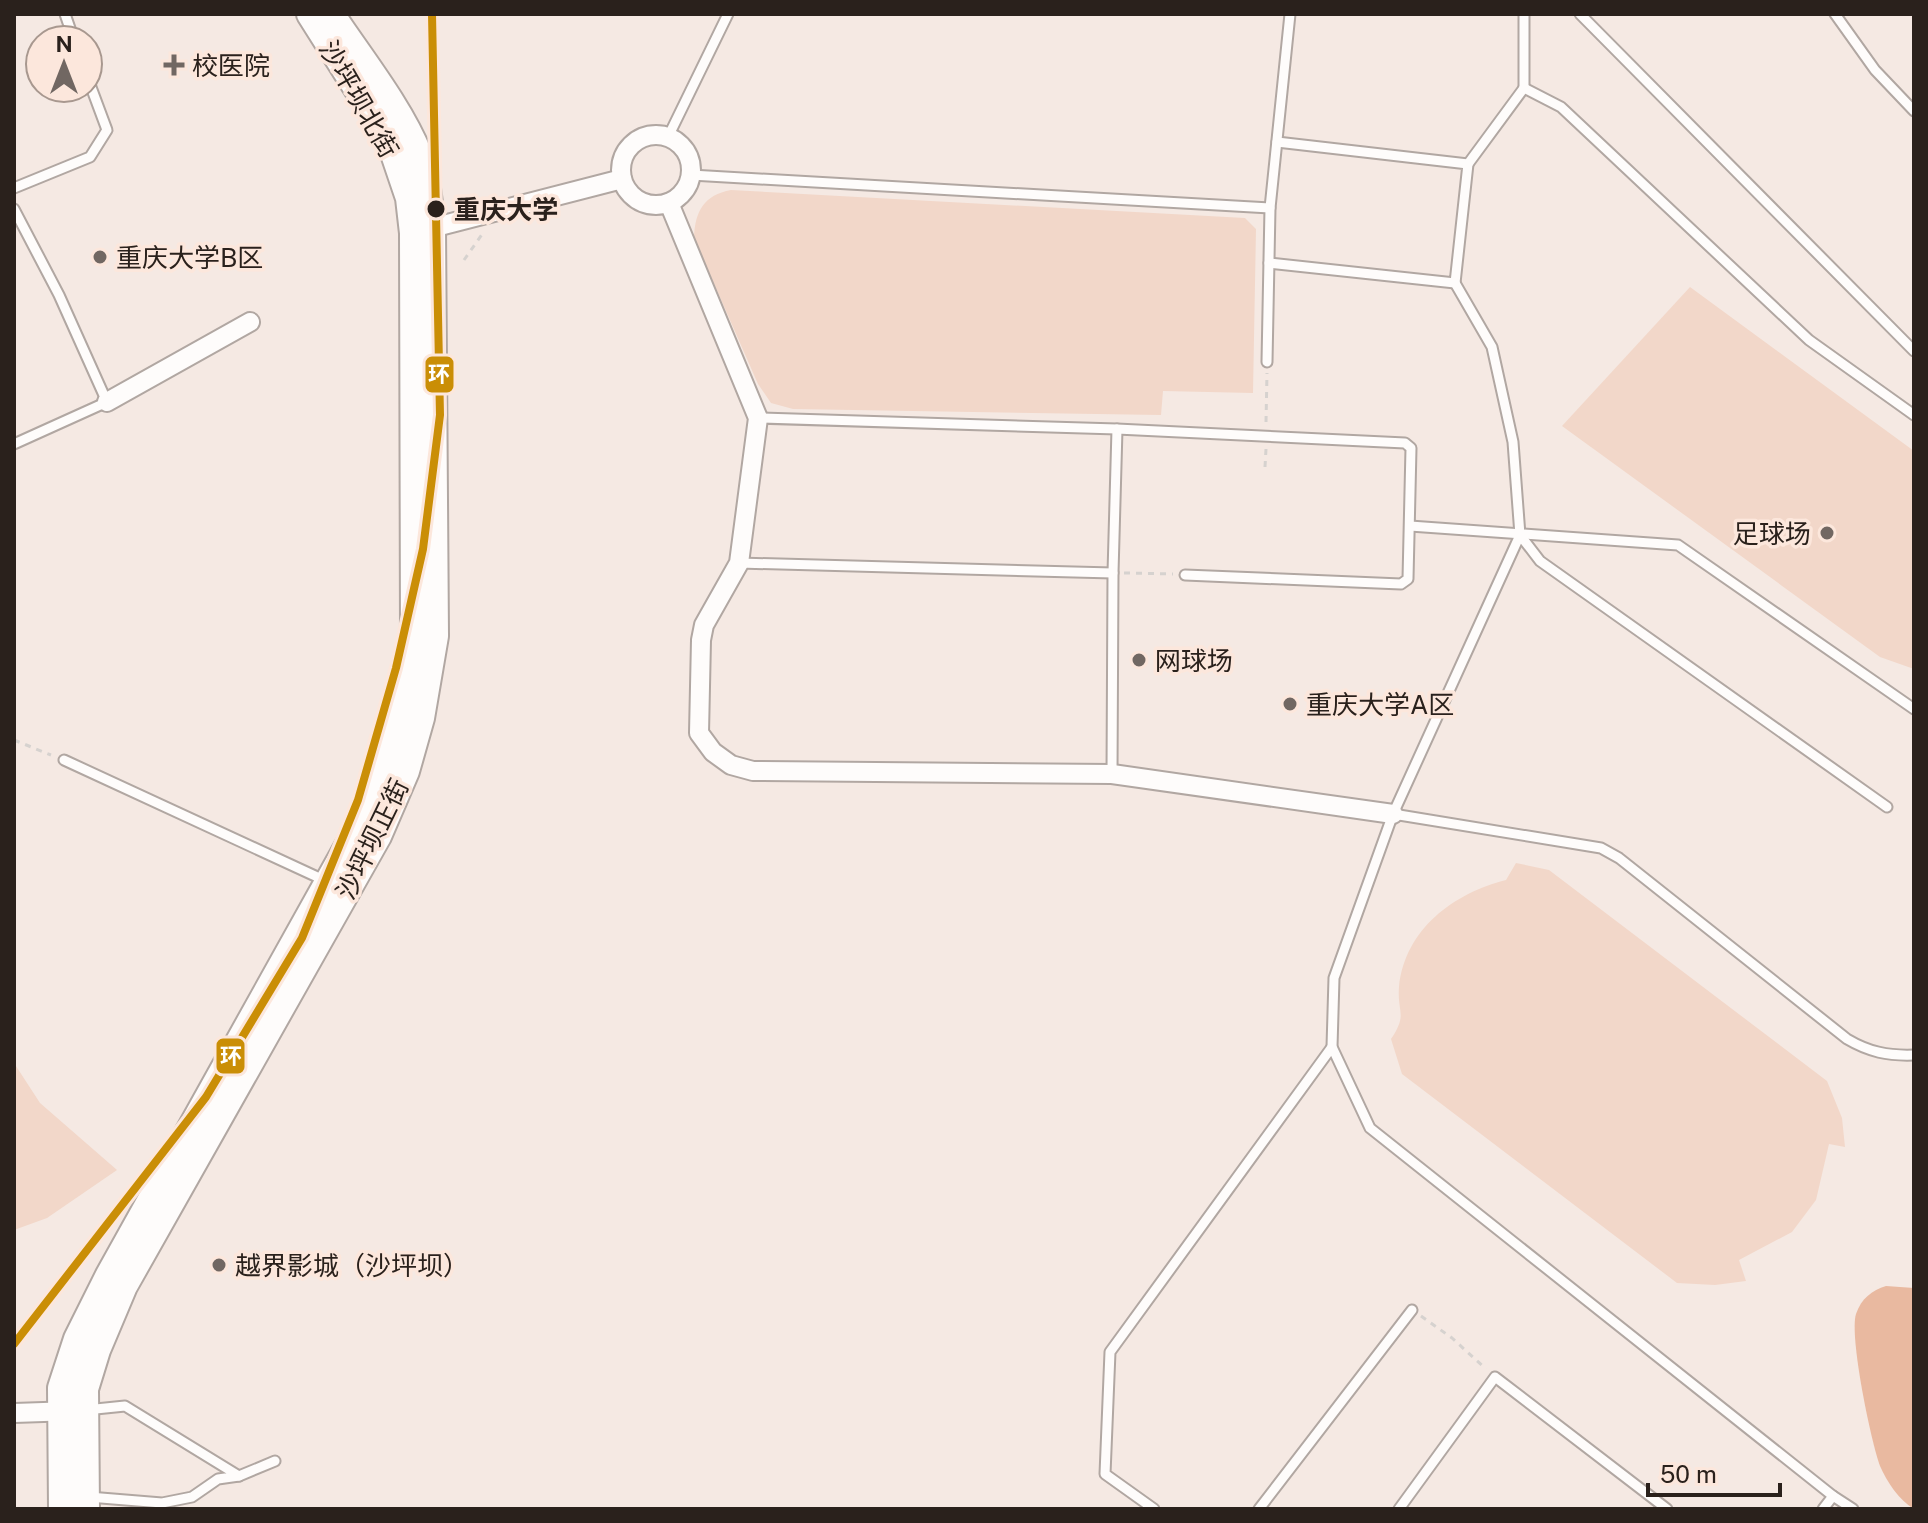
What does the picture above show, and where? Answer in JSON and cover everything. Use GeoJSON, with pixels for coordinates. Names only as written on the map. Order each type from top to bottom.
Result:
{"type":"FeatureCollection","features":[{"type":"Feature","properties":{"kind":"main road","name":"沙坪坝北街"},"geometry":{"type":"LineString","coordinates":[[310,14],[389,139],[422,231]]}},
{"type":"Feature","properties":{"kind":"main road","name":"沙坪坝北街"},"geometry":{"type":"LineString","coordinates":[[331,14],[399,118],[419,156],[427,189],[422,231]]}},
{"type":"Feature","properties":{"kind":"main road","name":"沙坪坝正街"},"geometry":{"type":"LineString","coordinates":[[86,1503],[84,1438],[68,1404],[77,1339],[109,1275],[367,812],[387,760],[400,712],[414,635],[422,231]]}},
{"type":"Feature","properties":{"kind":"main road","name":"沙坪坝正街"},"geometry":{"type":"LineString","coordinates":[[68,1404],[85,1389],[97,1350],[124,1286],[346,896],[378,836],[406,771],[421,718],[435,636],[422,231]]}},
{"type":"Feature","properties":{"kind":"main road"},"geometry":{"type":"LineString","coordinates":[[62,1509],[68,1404]]}},
{"type":"Feature","properties":{"kind":"street"},"geometry":{"type":"LineString","coordinates":[[646,136],[668,137],[687,152],[691,175],[687,187],[669,203],[645,203],[626,189],[622,179],[623,158],[629,148],[646,136]]}},
{"type":"Feature","properties":{"kind":"street"},"geometry":{"type":"LineString","coordinates":[[422,231],[622,179]]}},
{"type":"Feature","properties":{"kind":"street"},"geometry":{"type":"LineString","coordinates":[[669,203],[758,418],[739,563],[704,625],[701,640],[699,733],[713,752],[731,765],[753,771],[1112,774],[1393,814]]}},
{"type":"Feature","properties":{"kind":"street"},"geometry":{"type":"LineString","coordinates":[[107,402],[250,322]]}},
{"type":"Feature","properties":{"kind":"street"},"geometry":{"type":"LineString","coordinates":[[14,1413],[68,1404]]}},
{"type":"Feature","properties":{"kind":"lane"},"geometry":{"type":"LineString","coordinates":[[668,137],[728,14]]}},
{"type":"Feature","properties":{"kind":"lane"},"geometry":{"type":"LineString","coordinates":[[1267,362],[1270,208],[1290,14]]}},
{"type":"Feature","properties":{"kind":"lane"},"geometry":{"type":"LineString","coordinates":[[1524,14],[1524,88],[1468,164],[1455,283],[1492,347],[1513,442],[1520,535],[1393,814],[1334,978],[1332,1047],[1370,1128],[1853,1509]]}},
{"type":"Feature","properties":{"kind":"lane"},"geometry":{"type":"LineString","coordinates":[[1580,14],[1914,351]]}},
{"type":"Feature","properties":{"kind":"lane"},"geometry":{"type":"LineString","coordinates":[[1835,14],[1875,70],[1914,111]]}},
{"type":"Feature","properties":{"kind":"lane"},"geometry":{"type":"LineString","coordinates":[[1524,88],[1561,107],[1809,340],[1914,415]]}},
{"type":"Feature","properties":{"kind":"lane"},"geometry":{"type":"LineString","coordinates":[[14,188],[90,157],[107,130],[97,104]]}},
{"type":"Feature","properties":{"kind":"lane"},"geometry":{"type":"LineString","coordinates":[[1277,142],[1468,164]]}},
{"type":"Feature","properties":{"kind":"lane"},"geometry":{"type":"LineString","coordinates":[[691,175],[1270,208]]}},
{"type":"Feature","properties":{"kind":"lane"},"geometry":{"type":"LineString","coordinates":[[14,209],[59,295],[107,402],[14,444]]}},
{"type":"Feature","properties":{"kind":"lane"},"geometry":{"type":"LineString","coordinates":[[1269,263],[1455,283]]}},
{"type":"Feature","properties":{"kind":"lane"},"geometry":{"type":"LineString","coordinates":[[758,418],[1117,429],[1405,443],[1411,448],[1408,579],[1401,584],[1185,575]]}},
{"type":"Feature","properties":{"kind":"lane"},"geometry":{"type":"LineString","coordinates":[[1112,774],[1117,429]]}},
{"type":"Feature","properties":{"kind":"lane"},"geometry":{"type":"LineString","coordinates":[[1410,526],[1678,545],[1914,709]]}},
{"type":"Feature","properties":{"kind":"lane"},"geometry":{"type":"LineString","coordinates":[[1520,535],[1540,561],[1887,807]]}},
{"type":"Feature","properties":{"kind":"lane"},"geometry":{"type":"LineString","coordinates":[[739,563],[1113,573]]}},
{"type":"Feature","properties":{"kind":"lane"},"geometry":{"type":"LineString","coordinates":[[64,760],[329,882]]}},
{"type":"Feature","properties":{"kind":"lane"},"geometry":{"type":"LineString","coordinates":[[1393,814],[1601,848],[1619,858],[1847,1039],[1867,1050],[1891,1056],[1914,1055]]}},
{"type":"Feature","properties":{"kind":"lane"},"geometry":{"type":"LineString","coordinates":[[1154,1509],[1105,1474],[1110,1352],[1332,1047]]}},
{"type":"Feature","properties":{"kind":"lane"},"geometry":{"type":"LineString","coordinates":[[1259,1509],[1412,1310]]}},
{"type":"Feature","properties":{"kind":"lane"},"geometry":{"type":"LineString","coordinates":[[1399,1509],[1495,1377],[1667,1509]]}},
{"type":"Feature","properties":{"kind":"lane"},"geometry":{"type":"LineString","coordinates":[[68,1404],[125,1406],[239,1476]]}},
{"type":"Feature","properties":{"kind":"lane"},"geometry":{"type":"LineString","coordinates":[[86,1503],[162,1503],[192,1497],[218,1479],[239,1476],[275,1461]]}},
{"type":"Feature","properties":{"kind":"lane"},"geometry":{"type":"LineString","coordinates":[[1823,1509],[1833,1496]]}},
{"type":"Feature","properties":{"kind":"path"},"geometry":{"type":"LineString","coordinates":[[1265,467],[1267,362]]}},
{"type":"Feature","properties":{"kind":"path"},"geometry":{"type":"LineString","coordinates":[[1113,573],[1185,575]]}},
{"type":"Feature","properties":{"kind":"path"},"geometry":{"type":"LineString","coordinates":[[14,740],[64,760]]}},
{"type":"Feature","properties":{"kind":"path"},"geometry":{"type":"LineString","coordinates":[[1412,1310],[1452,1338],[1495,1377]]}},
{"type":"Feature","properties":{"kind":"shaded area"},"geometry":{"type":"Polygon","coordinates":[[[731,190],[1245,218],[1256,229],[1253,393],[1163,391],[1161,415],[793,409],[771,403],[758,384],[694,238],[696,220],[703,206],[714,196],[731,190]]]}},
{"type":"Feature","properties":{"kind":"shaded area"},"geometry":{"type":"Polygon","coordinates":[[[1690,287],[1914,451],[1914,669],[1880,657],[1562,426],[1690,287]]]}},
{"type":"Feature","properties":{"kind":"shaded area"},"geometry":{"type":"Polygon","coordinates":[[[1516,863],[1549,870],[1827,1081],[1842,1118],[1845,1147],[1829,1144],[1816,1200],[1792,1232],[1739,1260],[1746,1281],[1715,1285],[1677,1283],[1402,1074],[1391,1039],[1399,1024],[1399,987],[1411,948],[1422,931],[1451,904],[1506,880],[1516,863]]]}},
{"type":"Feature","properties":{"kind":"shaded area"},"geometry":{"type":"Polygon","coordinates":[[[14,1063],[40,1103],[117,1170],[47,1218],[14,1230],[14,1063]]]}},
{"type":"Feature","properties":{"kind":"shaded area"},"geometry":{"type":"Polygon","coordinates":[[[1886,1286],[1914,1288],[1914,1509],[1894,1490],[1880,1466],[1858,1365],[1856,1314],[1868,1296],[1886,1286]]]}},
{"type":"Feature","properties":{"kind":"transit line","name":"环"},"geometry":{"type":"LineString","coordinates":[[14,1344],[206,1097],[302,938],[358,800],[396,668],[423,549],[440,415],[432,14]]}},
{"type":"Feature","properties":{"kind":"place","name":"校医院"},"geometry":{"type":"Point","coordinates":[174,65]}},
{"type":"Feature","properties":{"kind":"place","name":"重庆大学"},"geometry":{"type":"Point","coordinates":[436,209]}},
{"type":"Feature","properties":{"kind":"place","name":"重庆大学B区"},"geometry":{"type":"Point","coordinates":[100,257]}},
{"type":"Feature","properties":{"kind":"place","name":"足球场"},"geometry":{"type":"Point","coordinates":[1827,533]}},
{"type":"Feature","properties":{"kind":"place","name":"网球场"},"geometry":{"type":"Point","coordinates":[1139,660]}},
{"type":"Feature","properties":{"kind":"place","name":"重庆大学A区"},"geometry":{"type":"Point","coordinates":[1290,704]}},
{"type":"Feature","properties":{"kind":"place","name":"越界影城（沙坪坝）"},"geometry":{"type":"Point","coordinates":[219,1265]}}]}
